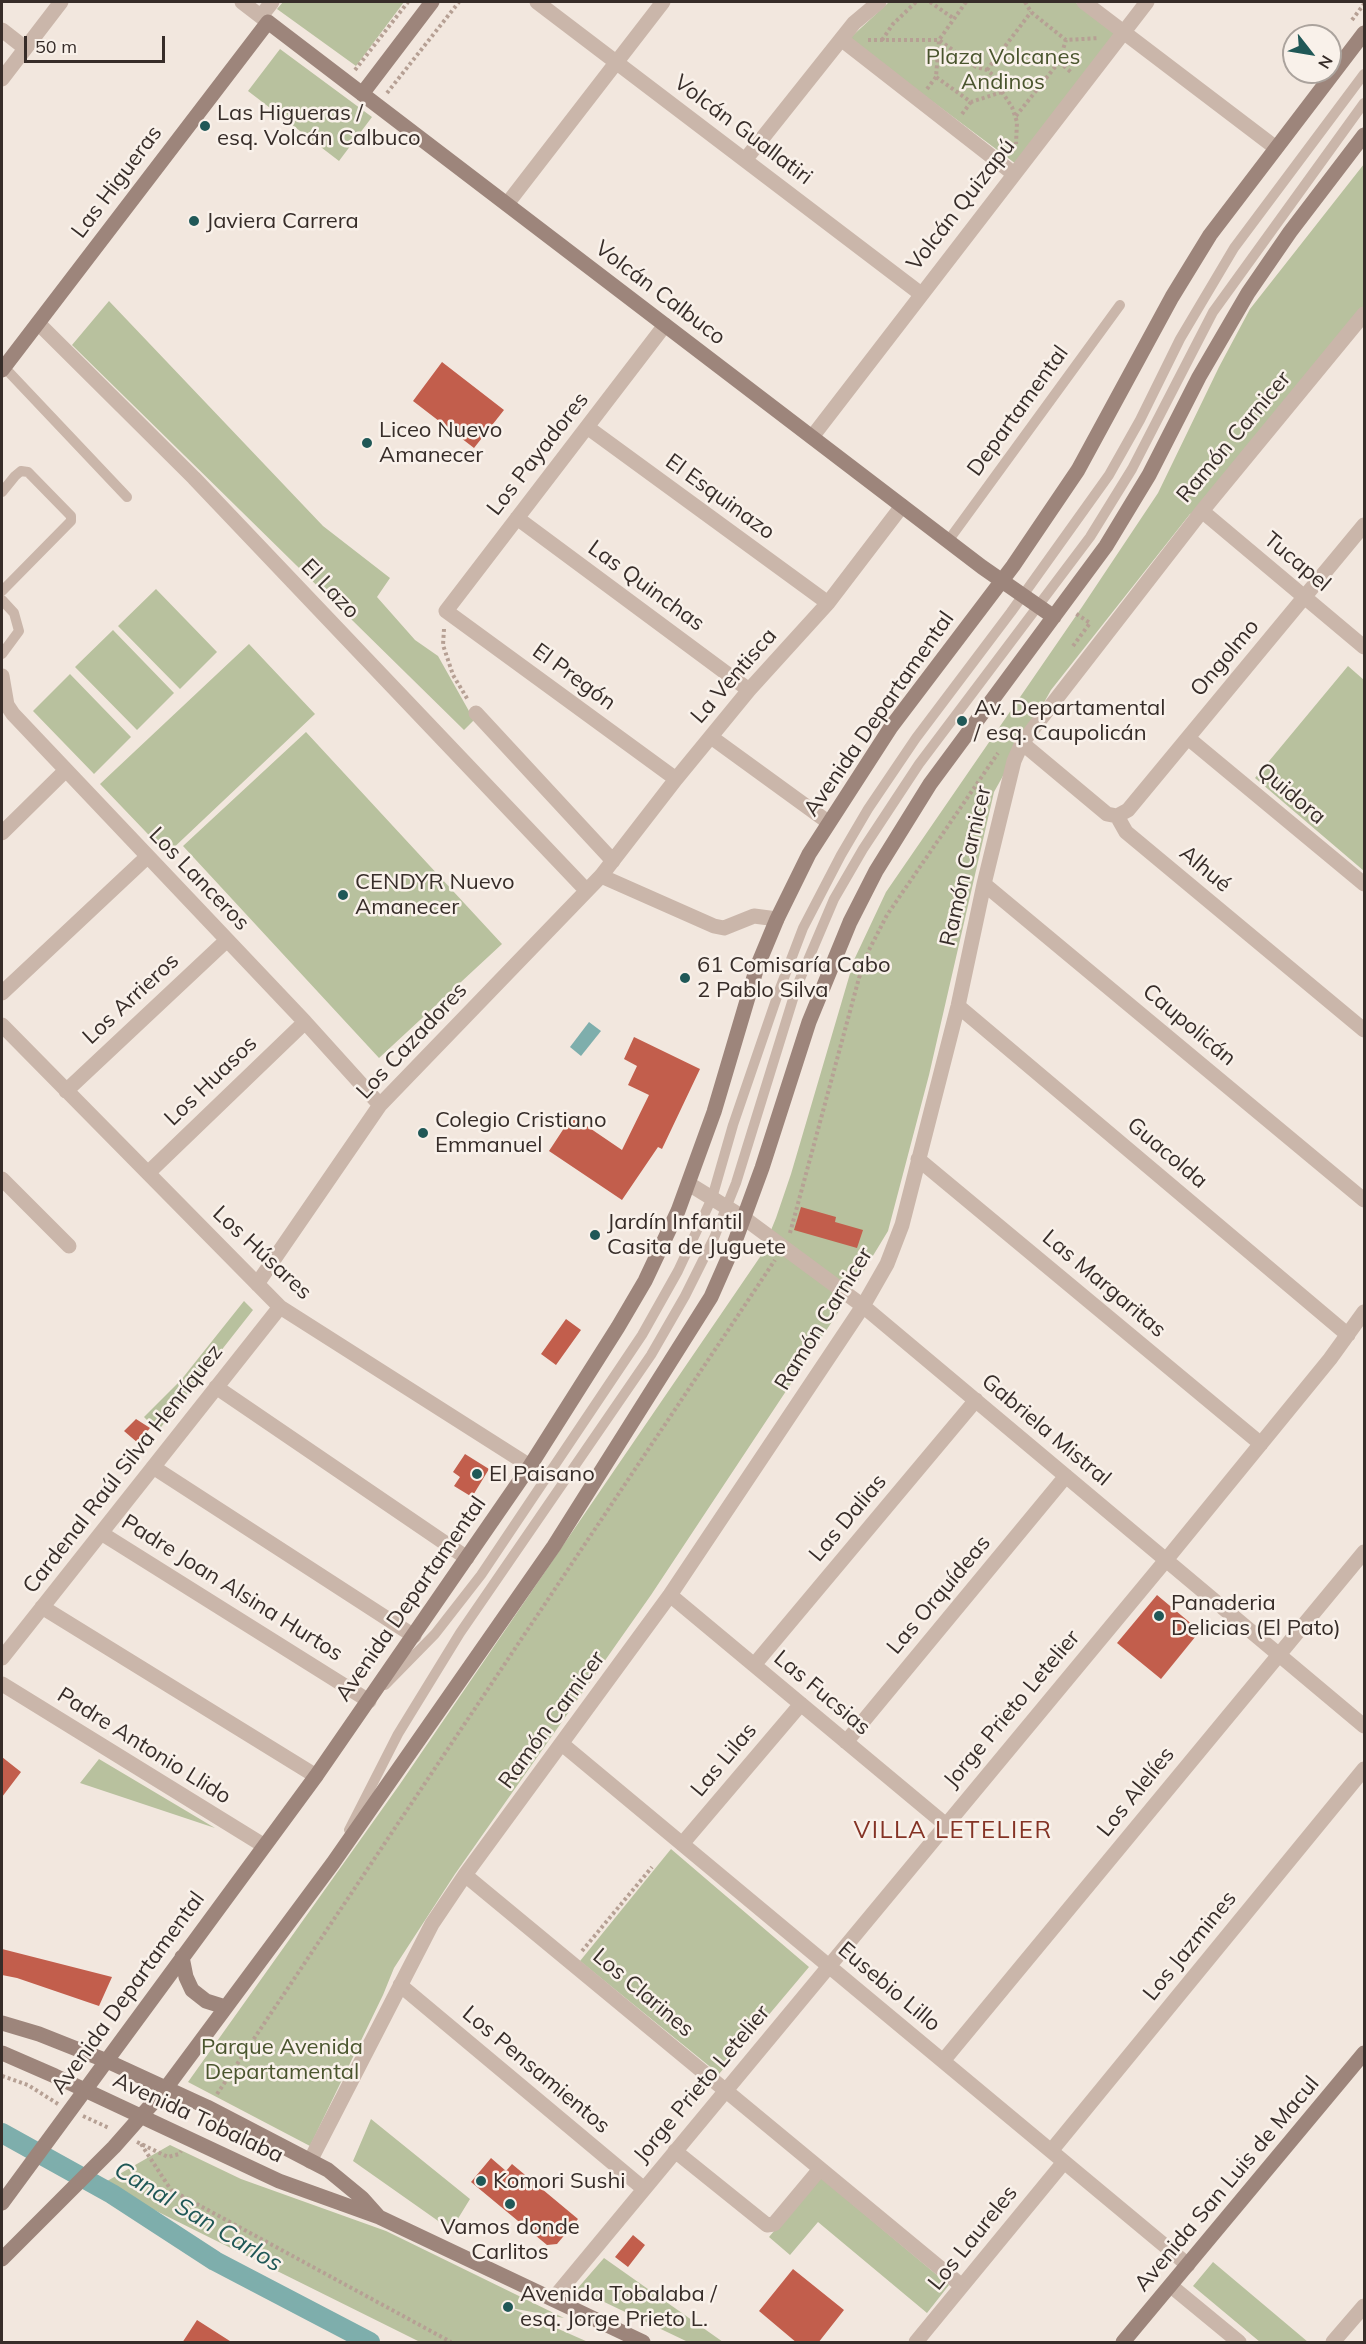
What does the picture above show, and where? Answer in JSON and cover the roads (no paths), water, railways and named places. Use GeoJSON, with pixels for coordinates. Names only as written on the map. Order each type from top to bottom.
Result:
{"type":"FeatureCollection","features":[{"type":"Feature","properties":{"kind":"main road"},"geometry":{"type":"LineString","coordinates":[[362,94],[432,2]]}},
{"type":"Feature","properties":{"kind":"main road","name":"Volcán Calbuco"},"geometry":{"type":"LineString","coordinates":[[265,19],[948,541],[1053,617]]}},
{"type":"Feature","properties":{"kind":"main road","name":"Las Higueras"},"geometry":{"type":"LineString","coordinates":[[3,369],[265,19]]}},
{"type":"Feature","properties":{"kind":"main road","name":"Avenida Departamental"},"geometry":{"type":"LineString","coordinates":[[2,2203],[86,2091],[263,1845],[316,1776],[530,1466],[645,1281],[663,1244],[714,1112],[757,967],[795,880],[828,822],[891,727],[1002,581],[1078,470],[1172,297],[1210,235],[1365,33]]}},
{"type":"Feature","properties":{"kind":"main road"},"geometry":{"type":"LineString","coordinates":[[2,2259],[114,2147],[166,2088],[333,1863],[554,1546],[711,1297],[744,1218],[809,1022],[862,896],[930,784],[1106,546],[1134,502],[1199,377],[1248,293],[1290,232],[1365,135]]}},
{"type":"Feature","properties":{"kind":"main road"},"geometry":{"type":"LineString","coordinates":[[182,1957],[186,1977],[192,1990],[206,2001],[225,2007]]}},
{"type":"Feature","properties":{"kind":"main road","name":"Avenida Tobalaba"},"geometry":{"type":"LineString","coordinates":[[2,2023],[39,2034],[107,2061],[166,2088],[310,2161],[343,2181],[379,2217]]}},
{"type":"Feature","properties":{"kind":"main road","name":"Avenida Tobalaba"},"geometry":{"type":"LineString","coordinates":[[2,2053],[279,2181],[379,2217],[642,2343]]}},
{"type":"Feature","properties":{"kind":"main road","name":"Avenida San Luis de Macul"},"geometry":{"type":"LineString","coordinates":[[1123,2343],[1365,2054]]}},
{"type":"Feature","properties":{"kind":"street"},"geometry":{"type":"LineString","coordinates":[[2,80],[61,2]]}},
{"type":"Feature","properties":{"kind":"street","name":"Volcán Calbuco"},"geometry":{"type":"LineString","coordinates":[[242,2],[265,19]]}},
{"type":"Feature","properties":{"kind":"street"},"geometry":{"type":"LineString","coordinates":[[265,19],[272,2]]}},
{"type":"Feature","properties":{"kind":"street","name":"Volcán Guallatiri"},"geometry":{"type":"LineString","coordinates":[[537,2],[921,294]]}},
{"type":"Feature","properties":{"kind":"street"},"geometry":{"type":"LineString","coordinates":[[507,204],[663,2]]}},
{"type":"Feature","properties":{"kind":"street"},"geometry":{"type":"LineString","coordinates":[[745,160],[840,39],[854,23],[879,2]]}},
{"type":"Feature","properties":{"kind":"street"},"geometry":{"type":"LineString","coordinates":[[1084,2],[1276,148]]}},
{"type":"Feature","properties":{"kind":"street","name":"Volcán Quizapú"},"geometry":{"type":"LineString","coordinates":[[812,437],[1147,2]]}},
{"type":"Feature","properties":{"kind":"street"},"geometry":{"type":"LineString","coordinates":[[2,30],[25,48]]}},
{"type":"Feature","properties":{"kind":"street"},"geometry":{"type":"LineString","coordinates":[[840,39],[1014,174]]}},
{"type":"Feature","properties":{"kind":"street","name":"Ramón Carnicer"},"geometry":{"type":"LineString","coordinates":[[310,2161],[432,1924],[465,1875],[670,1595],[863,1306],[888,1264],[898,1238],[957,1006],[1014,761],[1022,743],[1202,511],[1365,315]]}},
{"type":"Feature","properties":{"kind":"street","name":"El Lazo"},"geometry":{"type":"LineString","coordinates":[[38,323],[194,478],[586,890]]}},
{"type":"Feature","properties":{"kind":"street","name":"Los Payadores"},"geometry":{"type":"LineString","coordinates":[[446,611],[665,325]]}},
{"type":"Feature","properties":{"kind":"street","name":"El Esquinazo"},"geometry":{"type":"LineString","coordinates":[[587,427],[828,603]]}},
{"type":"Feature","properties":{"kind":"street","name":"La Ventisca"},"geometry":{"type":"LineString","coordinates":[[601,876],[749,690],[828,603],[902,506]]}},
{"type":"Feature","properties":{"kind":"street","name":"Tucapel"},"geometry":{"type":"LineString","coordinates":[[1202,511],[1365,647]]}},
{"type":"Feature","properties":{"kind":"street","name":"Las Quinchas"},"geometry":{"type":"LineString","coordinates":[[517,518],[749,690]]}},
{"type":"Feature","properties":{"kind":"street","name":"Ongolmo"},"geometry":{"type":"LineString","coordinates":[[1117,816],[1128,810],[1365,525]]}},
{"type":"Feature","properties":{"kind":"street","name":"El Pregón"},"geometry":{"type":"LineString","coordinates":[[446,611],[676,779]]}},
{"type":"Feature","properties":{"kind":"street","name":"Los Lanceros"},"geometry":{"type":"LineString","coordinates":[[2,676],[6,705],[65,771],[305,1022],[380,1105]]}},
{"type":"Feature","properties":{"kind":"street"},"geometry":{"type":"LineString","coordinates":[[476,713],[613,861]]}},
{"type":"Feature","properties":{"kind":"street"},"geometry":{"type":"LineString","coordinates":[[711,736],[828,822]]}},
{"type":"Feature","properties":{"kind":"street","name":"Quidora"},"geometry":{"type":"LineString","coordinates":[[1188,738],[1365,884]]}},
{"type":"Feature","properties":{"kind":"street","name":"Alhué"},"geometry":{"type":"LineString","coordinates":[[1022,743],[1107,814],[1117,816],[1122,827],[1130,836],[1365,1030]]}},
{"type":"Feature","properties":{"kind":"street"},"geometry":{"type":"LineString","coordinates":[[2,833],[65,771]]}},
{"type":"Feature","properties":{"kind":"street"},"geometry":{"type":"LineString","coordinates":[[2,993],[147,857]]}},
{"type":"Feature","properties":{"kind":"street"},"geometry":{"type":"LineString","coordinates":[[601,876],[714,926],[724,928],[754,916],[777,919]]}},
{"type":"Feature","properties":{"kind":"street","name":"Los Cazadores"},"geometry":{"type":"LineString","coordinates":[[257,1284],[380,1105],[601,876]]}},
{"type":"Feature","properties":{"kind":"street","name":"Caupolicán"},"geometry":{"type":"LineString","coordinates":[[984,884],[1365,1200]]}},
{"type":"Feature","properties":{"kind":"street","name":"Los Arrieros"},"geometry":{"type":"LineString","coordinates":[[66,1091],[227,940]]}},
{"type":"Feature","properties":{"kind":"street","name":"Guacolda"},"geometry":{"type":"LineString","coordinates":[[957,1006],[1348,1335]]}},
{"type":"Feature","properties":{"kind":"street","name":"Los Huasos"},"geometry":{"type":"LineString","coordinates":[[148,1173],[305,1022]]}},
{"type":"Feature","properties":{"kind":"street","name":"Los Húsares"},"geometry":{"type":"LineString","coordinates":[[2,1025],[280,1307],[530,1466]]}},
{"type":"Feature","properties":{"kind":"street","name":"Las Margaritas"},"geometry":{"type":"LineString","coordinates":[[918,1159],[1261,1444]]}},
{"type":"Feature","properties":{"kind":"street"},"geometry":{"type":"LineString","coordinates":[[2,1179],[69,1246]]}},
{"type":"Feature","properties":{"kind":"street","name":"Gabriela Mistral"},"geometry":{"type":"LineString","coordinates":[[688,1184],[744,1218],[863,1306],[1365,1726]]}},
{"type":"Feature","properties":{"kind":"street"},"geometry":{"type":"LineString","coordinates":[[2,1194],[22,1199]]}},
{"type":"Feature","properties":{"kind":"street","name":"Cardenal Raúl Silva Henríquez"},"geometry":{"type":"LineString","coordinates":[[2,1659],[280,1307]]}},
{"type":"Feature","properties":{"kind":"street","name":"Jorge Prieto Letelier"},"geometry":{"type":"LineString","coordinates":[[553,2299],[1166,1560],[1365,1312]]}},
{"type":"Feature","properties":{"kind":"street"},"geometry":{"type":"LineString","coordinates":[[216,1388],[467,1558]]}},
{"type":"Feature","properties":{"kind":"street","name":"Las Dalias"},"geometry":{"type":"LineString","coordinates":[[754,1665],[976,1400]]}},
{"type":"Feature","properties":{"kind":"street"},"geometry":{"type":"LineString","coordinates":[[153,1467],[414,1636]]}},
{"type":"Feature","properties":{"kind":"street","name":"Las Orquídeas"},"geometry":{"type":"LineString","coordinates":[[846,1742],[1066,1476]]}},
{"type":"Feature","properties":{"kind":"street","name":"Padre Joan Alsina Hurtos"},"geometry":{"type":"LineString","coordinates":[[101,1533],[369,1701]]}},
{"type":"Feature","properties":{"kind":"street","name":"Los Alelíes"},"geometry":{"type":"LineString","coordinates":[[943,2061],[1365,1552]]}},
{"type":"Feature","properties":{"kind":"street","name":"Las Fucsias"},"geometry":{"type":"LineString","coordinates":[[670,1595],[946,1825]]}},
{"type":"Feature","properties":{"kind":"street"},"geometry":{"type":"LineString","coordinates":[[42,1607],[316,1776]]}},
{"type":"Feature","properties":{"kind":"street","name":"Padre Antonio Llido"},"geometry":{"type":"LineString","coordinates":[[2,1684],[263,1845]]}},
{"type":"Feature","properties":{"kind":"street","name":"Las Lilas"},"geometry":{"type":"LineString","coordinates":[[682,1844],[801,1704]]}},
{"type":"Feature","properties":{"kind":"street","name":"Eusebio Lillo"},"geometry":{"type":"LineString","coordinates":[[562,1744],[1188,2265]]}},
{"type":"Feature","properties":{"kind":"street","name":"Los Jazmines"},"geometry":{"type":"LineString","coordinates":[[1051,2151],[1365,1769]]}},
{"type":"Feature","properties":{"kind":"street","name":"Los Clarines"},"geometry":{"type":"LineString","coordinates":[[465,1875],[962,2286]]}},
{"type":"Feature","properties":{"kind":"street","name":"Los Pensamientos"},"geometry":{"type":"LineString","coordinates":[[400,1985],[644,2189]]}},
{"type":"Feature","properties":{"kind":"street"},"geometry":{"type":"LineString","coordinates":[[675,2151],[767,2225],[774,2224],[820,2169]]}},
{"type":"Feature","properties":{"kind":"street","name":"Los Laureles"},"geometry":{"type":"LineString","coordinates":[[916,2343],[1064,2162]]}},
{"type":"Feature","properties":{"kind":"street"},"geometry":{"type":"LineString","coordinates":[[1171,2286],[1239,2343]]}},
{"type":"Feature","properties":{"kind":"street"},"geometry":{"type":"LineString","coordinates":[[1333,2343],[1365,2306]]}},
{"type":"Feature","properties":{"kind":"lane"},"geometry":{"type":"LineString","coordinates":[[369,1701],[435,1634],[481,1575],[642,1335],[678,1271],[712,1198],[733,1125],[803,928],[867,809],[916,738],[1109,474],[1140,420],[1180,339],[1234,248],[1365,74]]}},
{"type":"Feature","properties":{"kind":"lane"},"geometry":{"type":"LineString","coordinates":[[333,1863],[398,1734],[466,1624],[651,1355],[685,1296],[726,1207],[797,986],[834,899],[863,849],[919,764],[1090,537],[1132,469],[1213,312],[1365,103]]}},
{"type":"Feature","properties":{"kind":"lane","name":"Departamental"},"geometry":{"type":"LineString","coordinates":[[948,541],[1120,305]]}},
{"type":"Feature","properties":{"kind":"lane"},"geometry":{"type":"LineString","coordinates":[[3,369],[127,497]]}},
{"type":"Feature","properties":{"kind":"lane"},"geometry":{"type":"LineString","coordinates":[[2,492],[21,471],[28,472],[71,516],[70,521],[2,591]]}},
{"type":"Feature","properties":{"kind":"lane"},"geometry":{"type":"LineString","coordinates":[[2,600],[14,614],[19,631],[2,654]]}},
{"type":"Feature","properties":{"kind":"water"},"geometry":{"type":"Polygon","coordinates":[[[589,1022],[601,1031],[581,1056],[570,1047],[589,1022]]]}},
{"type":"Feature","properties":{"kind":"waterway","name":"Canal San Carlos"},"geometry":{"type":"LineString","coordinates":[[2,2133],[112,2194],[215,2261],[370,2342]]}},
{"type":"Feature","properties":{"kind":"place","name":"Las Higueras / esq. Volcán Calbuco"},"geometry":{"type":"Point","coordinates":[205,126]}},
{"type":"Feature","properties":{"kind":"place","name":"Javiera Carrera"},"geometry":{"type":"Point","coordinates":[194,221]}},
{"type":"Feature","properties":{"kind":"place","name":"Liceo Nuevo Amanecer"},"geometry":{"type":"Point","coordinates":[367,443]}},
{"type":"Feature","properties":{"kind":"place","name":"Av. Departamental / esq. Caupolicán"},"geometry":{"type":"Point","coordinates":[962,721]}},
{"type":"Feature","properties":{"kind":"place","name":"CENDYR Nuevo Amanecer"},"geometry":{"type":"Point","coordinates":[343,895]}},
{"type":"Feature","properties":{"kind":"place","name":"61 Comisaría Cabo 2 Pablo Silva"},"geometry":{"type":"Point","coordinates":[685,978]}},
{"type":"Feature","properties":{"kind":"place","name":"Colegio Cristiano Emmanuel"},"geometry":{"type":"Point","coordinates":[423,1133]}},
{"type":"Feature","properties":{"kind":"place","name":"Jardín Infantil Casita de Juguete"},"geometry":{"type":"Point","coordinates":[595,1235]}},
{"type":"Feature","properties":{"kind":"place","name":"El Paisano"},"geometry":{"type":"Point","coordinates":[477,1474]}},
{"type":"Feature","properties":{"kind":"place","name":"Panaderia Delicias (El Pato)"},"geometry":{"type":"Point","coordinates":[1159,1616]}},
{"type":"Feature","properties":{"kind":"place","name":"Komori Sushi"},"geometry":{"type":"Point","coordinates":[481,2181]}},
{"type":"Feature","properties":{"kind":"place","name":"Vamos donde Carlitos"},"geometry":{"type":"Point","coordinates":[510,2204]}},
{"type":"Feature","properties":{"kind":"place","name":"Avenida Tobalaba / esq. Jorge Prieto L."},"geometry":{"type":"Point","coordinates":[508,2307]}},
{"type":"Feature","properties":{"kind":"district","name":"VILLA LETELIER"},"geometry":{"type":"Point","coordinates":[953,1831]}},
{"type":"Feature","properties":{"kind":"park label","name":"Plaza Volcanes Andinos"},"geometry":{"type":"Point","coordinates":[1003,70]}},
{"type":"Feature","properties":{"kind":"park label","name":"Parque Avenida Departamental"},"geometry":{"type":"Point","coordinates":[282,2060]}}]}
